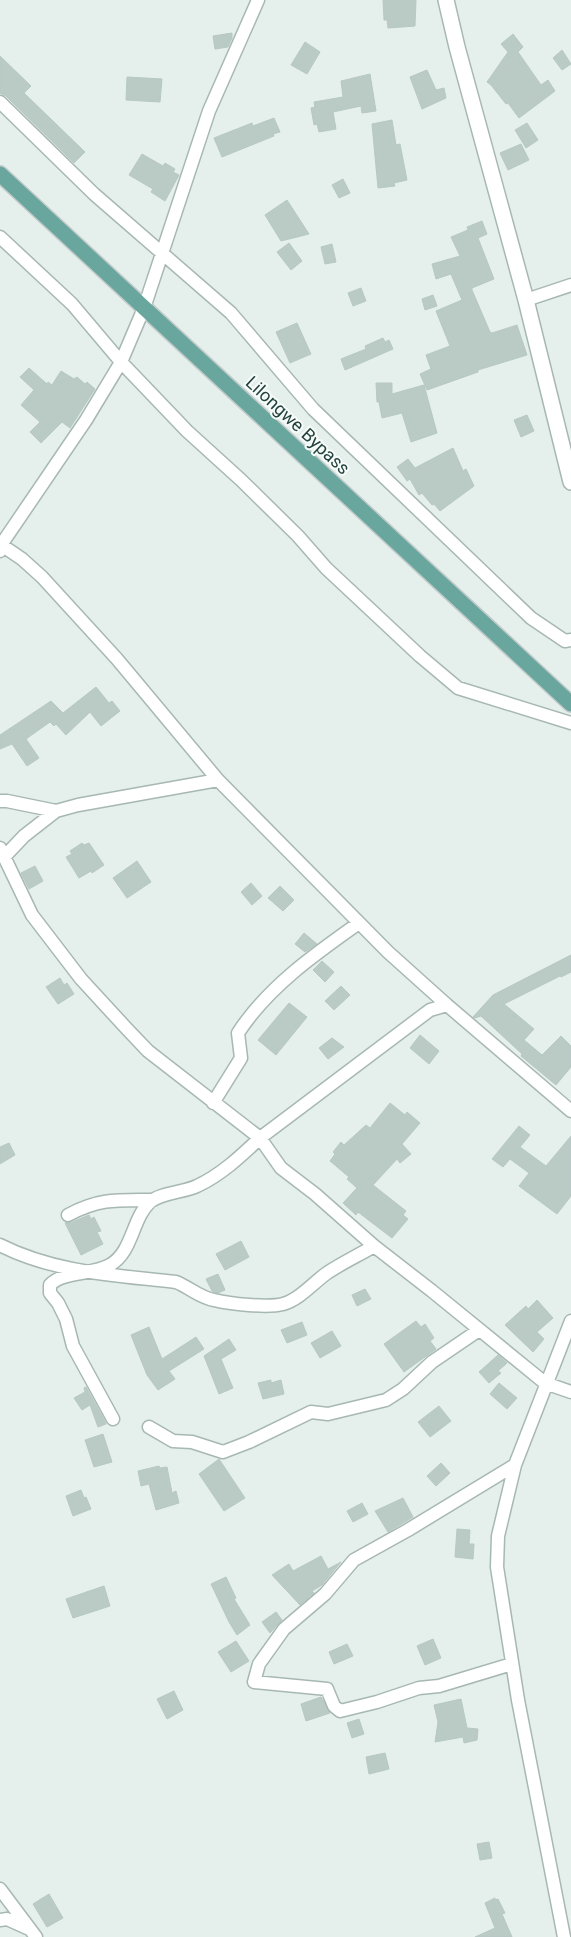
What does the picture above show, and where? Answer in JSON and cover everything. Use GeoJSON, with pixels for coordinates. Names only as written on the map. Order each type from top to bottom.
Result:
{"type":"FeatureCollection","features":[{"type":"Feature","properties":{"kind":"main road","name":"Lilongwe Bypass"},"geometry":{"type":"LineString","coordinates":[[0,174],[571,704]]}},
{"type":"Feature","properties":{"kind":"street"},"geometry":{"type":"LineString","coordinates":[[258,0],[209,111],[144,308],[121,362],[86,420],[0,546],[22,560],[54,590],[117,659],[218,780],[359,923],[447,1005],[571,1111]]}},
{"type":"Feature","properties":{"kind":"street"},"geometry":{"type":"LineString","coordinates":[[446,0],[526,300],[571,482]]}},
{"type":"Feature","properties":{"kind":"street"},"geometry":{"type":"LineString","coordinates":[[0,102],[94,194],[231,312],[313,409],[531,618],[566,641],[571,640]]}},
{"type":"Feature","properties":{"kind":"street"},"geometry":{"type":"LineString","coordinates":[[0,237],[72,304],[121,362],[187,431],[241,480],[298,536],[326,568],[420,656],[458,688],[571,723]]}},
{"type":"Feature","properties":{"kind":"street"},"geometry":{"type":"LineString","coordinates":[[526,300],[571,285]]}},
{"type":"Feature","properties":{"kind":"street"},"geometry":{"type":"LineString","coordinates":[[218,780],[78,805],[56,811],[2,853],[32,915],[80,979],[148,1051],[260,1138],[280,1168],[315,1194],[374,1246],[545,1383],[571,1392]]}},
{"type":"Feature","properties":{"kind":"street"},"geometry":{"type":"LineString","coordinates":[[0,801],[56,811]]}},
{"type":"Feature","properties":{"kind":"street"},"geometry":{"type":"LineString","coordinates":[[213,1103],[241,1058],[238,1034],[249,1016],[318,952],[359,923]]}},
{"type":"Feature","properties":{"kind":"street"},"geometry":{"type":"LineString","coordinates":[[68,1215],[87,1205],[112,1200],[152,1200],[195,1187],[207,1181],[235,1162],[260,1138],[430,1010],[447,1005]]}},
{"type":"Feature","properties":{"kind":"street"},"geometry":{"type":"LineString","coordinates":[[114,1419],[73,1346],[66,1318],[50,1293],[50,1285],[55,1279],[110,1265],[122,1255],[145,1208],[152,1200]]}},
{"type":"Feature","properties":{"kind":"street"},"geometry":{"type":"LineString","coordinates":[[0,1245],[46,1264],[88,1272],[176,1282],[188,1286],[198,1294],[212,1300],[271,1306],[283,1304],[294,1299],[330,1272],[374,1246]]}},
{"type":"Feature","properties":{"kind":"street"},"geometry":{"type":"LineString","coordinates":[[564,1937],[512,1664],[497,1567],[498,1536],[515,1465],[545,1383],[571,1321]]}},
{"type":"Feature","properties":{"kind":"street"},"geometry":{"type":"LineString","coordinates":[[149,1427],[173,1441],[192,1442],[223,1452],[249,1442],[311,1412],[328,1414],[386,1400],[403,1389],[432,1362],[479,1330]]}},
{"type":"Feature","properties":{"kind":"street"},"geometry":{"type":"LineString","coordinates":[[512,1664],[439,1686],[419,1688],[377,1702],[340,1711],[334,1706],[327,1689],[254,1682],[259,1664],[284,1629],[325,1594],[354,1560],[408,1530],[515,1465]]}},
{"type":"Feature","properties":{"kind":"street"},"geometry":{"type":"LineString","coordinates":[[0,1889],[33,1933]]}},
{"type":"Feature","properties":{"kind":"street"},"geometry":{"type":"LineString","coordinates":[[0,1920],[7,1919],[33,1933]]}},
{"type":"Feature","properties":{"kind":"building"},"geometry":{"type":"Polygon","coordinates":[[[383,0],[416,0],[415,26],[388,28],[387,20],[384,20],[383,0]]]}},
{"type":"Feature","properties":{"kind":"building"},"geometry":{"type":"Polygon","coordinates":[[[232,33],[228,47],[215,49],[213,36],[232,33]]]}},
{"type":"Feature","properties":{"kind":"building"},"geometry":{"type":"Polygon","coordinates":[[[513,34],[523,47],[518,52],[541,85],[548,80],[555,91],[519,118],[508,103],[506,104],[487,82],[508,52],[501,44],[513,34]]]}},
{"type":"Feature","properties":{"kind":"building"},"geometry":{"type":"Polygon","coordinates":[[[305,42],[320,52],[307,74],[291,65],[305,42]]]}},
{"type":"Feature","properties":{"kind":"building"},"geometry":{"type":"Polygon","coordinates":[[[562,50],[571,64],[562,70],[553,58],[562,50]]]}},
{"type":"Feature","properties":{"kind":"building"},"geometry":{"type":"Polygon","coordinates":[[[0,56],[31,86],[24,93],[85,152],[74,163],[6,96],[0,93],[0,56]]]}},
{"type":"Feature","properties":{"kind":"building"},"geometry":{"type":"Polygon","coordinates":[[[427,70],[436,90],[444,88],[446,98],[422,109],[410,77],[427,70]]]}},
{"type":"Feature","properties":{"kind":"building"},"geometry":{"type":"Polygon","coordinates":[[[370,74],[376,111],[362,113],[361,106],[333,112],[336,129],[319,132],[317,124],[314,125],[311,108],[315,107],[314,102],[343,97],[341,81],[370,74]]]}},
{"type":"Feature","properties":{"kind":"building"},"geometry":{"type":"Polygon","coordinates":[[[127,77],[162,79],[160,102],[126,100],[127,77]]]}},
{"type":"Feature","properties":{"kind":"building"},"geometry":{"type":"Polygon","coordinates":[[[274,118],[280,132],[222,157],[214,138],[252,123],[253,126],[274,118]]]}},
{"type":"Feature","properties":{"kind":"building"},"geometry":{"type":"Polygon","coordinates":[[[392,120],[396,145],[400,144],[407,180],[394,183],[395,186],[378,188],[372,124],[392,120]]]}},
{"type":"Feature","properties":{"kind":"building"},"geometry":{"type":"Polygon","coordinates":[[[527,123],[538,140],[526,148],[515,130],[527,123]]]}},
{"type":"Feature","properties":{"kind":"building"},"geometry":{"type":"Polygon","coordinates":[[[521,144],[529,160],[508,170],[500,153],[521,144]]]}},
{"type":"Feature","properties":{"kind":"building"},"geometry":{"type":"Polygon","coordinates":[[[142,154],[163,166],[165,163],[175,169],[173,172],[179,175],[165,201],[151,192],[153,189],[129,175],[142,154]]]}},
{"type":"Feature","properties":{"kind":"building"},"geometry":{"type":"Polygon","coordinates":[[[343,179],[350,193],[339,198],[332,185],[343,179]]]}},
{"type":"Feature","properties":{"kind":"building"},"geometry":{"type":"Polygon","coordinates":[[[287,200],[309,234],[281,241],[265,215],[287,200]]]}},
{"type":"Feature","properties":{"kind":"building"},"geometry":{"type":"Polygon","coordinates":[[[482,221],[487,234],[478,238],[494,279],[472,288],[472,290],[490,332],[517,325],[527,355],[478,370],[478,372],[427,390],[420,374],[431,369],[426,355],[450,346],[436,311],[462,300],[451,274],[436,279],[432,264],[460,256],[451,237],[468,230],[467,227],[482,221]]]}},
{"type":"Feature","properties":{"kind":"building"},"geometry":{"type":"Polygon","coordinates":[[[289,243],[302,261],[291,270],[277,252],[289,243]]]}},
{"type":"Feature","properties":{"kind":"building"},"geometry":{"type":"Polygon","coordinates":[[[332,244],[336,262],[325,264],[321,247],[332,244]]]}},
{"type":"Feature","properties":{"kind":"building"},"geometry":{"type":"Polygon","coordinates":[[[361,288],[366,301],[353,306],[348,293],[361,288]]]}},
{"type":"Feature","properties":{"kind":"building"},"geometry":{"type":"Polygon","coordinates":[[[433,295],[437,306],[425,310],[422,299],[433,295]]]}},
{"type":"Feature","properties":{"kind":"building"},"geometry":{"type":"Polygon","coordinates":[[[297,323],[311,354],[290,363],[276,332],[297,323]]]}},
{"type":"Feature","properties":{"kind":"building"},"geometry":{"type":"Polygon","coordinates":[[[383,338],[385,342],[389,340],[393,349],[345,370],[341,359],[366,349],[365,346],[383,338]]]}},
{"type":"Feature","properties":{"kind":"building"},"geometry":{"type":"Polygon","coordinates":[[[29,368],[47,384],[48,382],[52,385],[61,371],[74,379],[77,377],[85,384],[87,382],[95,389],[70,428],[62,422],[41,443],[30,432],[40,422],[21,405],[34,390],[20,377],[29,368]]]}},
{"type":"Feature","properties":{"kind":"building"},"geometry":{"type":"Polygon","coordinates":[[[376,383],[392,383],[392,394],[424,385],[437,433],[411,442],[402,413],[382,418],[379,402],[377,402],[376,383]]]}},
{"type":"Feature","properties":{"kind":"building"},"geometry":{"type":"Polygon","coordinates":[[[527,415],[534,431],[521,437],[514,420],[527,415]]]}},
{"type":"Feature","properties":{"kind":"building"},"geometry":{"type":"Polygon","coordinates":[[[453,448],[463,471],[466,469],[474,486],[440,511],[422,493],[419,495],[410,479],[407,481],[397,467],[408,459],[415,468],[453,448]]]}},
{"type":"Feature","properties":{"kind":"building"},"geometry":{"type":"Polygon","coordinates":[[[96,687],[109,703],[112,701],[120,711],[101,726],[90,712],[66,735],[56,724],[54,726],[50,722],[26,739],[39,758],[27,766],[12,744],[0,749],[0,735],[51,701],[63,713],[96,687]]]}},
{"type":"Feature","properties":{"kind":"building"},"geometry":{"type":"Polygon","coordinates":[[[82,843],[84,845],[89,843],[104,865],[92,873],[91,871],[79,878],[66,857],[72,854],[70,851],[82,843]]]}},
{"type":"Feature","properties":{"kind":"building"},"geometry":{"type":"Polygon","coordinates":[[[137,861],[151,882],[127,898],[113,878],[137,861]]]}},
{"type":"Feature","properties":{"kind":"building"},"geometry":{"type":"Polygon","coordinates":[[[35,866],[43,881],[29,889],[21,873],[35,866]]]}},
{"type":"Feature","properties":{"kind":"building"},"geometry":{"type":"Polygon","coordinates":[[[251,883],[262,896],[252,905],[241,892],[251,883]]]}},
{"type":"Feature","properties":{"kind":"building"},"geometry":{"type":"Polygon","coordinates":[[[280,886],[294,900],[283,911],[268,898],[280,886]]]}},
{"type":"Feature","properties":{"kind":"building"},"geometry":{"type":"Polygon","coordinates":[[[304,933],[317,944],[305,952],[295,944],[304,933]]]}},
{"type":"Feature","properties":{"kind":"building"},"geometry":{"type":"Polygon","coordinates":[[[571,955],[571,972],[504,1004],[534,1029],[524,1040],[542,1055],[561,1036],[571,1046],[571,1067],[556,1085],[521,1056],[522,1054],[481,1016],[473,1017],[493,995],[571,955]]]}},
{"type":"Feature","properties":{"kind":"building"},"geometry":{"type":"Polygon","coordinates":[[[322,961],[334,972],[325,982],[313,970],[322,961]]]}},
{"type":"Feature","properties":{"kind":"building"},"geometry":{"type":"Polygon","coordinates":[[[60,978],[64,985],[67,983],[74,994],[58,1004],[46,987],[60,978]]]}},
{"type":"Feature","properties":{"kind":"building"},"geometry":{"type":"Polygon","coordinates":[[[341,986],[350,995],[334,1010],[325,1001],[341,986]]]}},
{"type":"Feature","properties":{"kind":"building"},"geometry":{"type":"Polygon","coordinates":[[[289,1003],[307,1017],[276,1055],[258,1040],[289,1003]]]}},
{"type":"Feature","properties":{"kind":"building"},"geometry":{"type":"Polygon","coordinates":[[[420,1035],[439,1051],[429,1064],[410,1048],[420,1035]]]}},
{"type":"Feature","properties":{"kind":"building"},"geometry":{"type":"Polygon","coordinates":[[[332,1038],[344,1047],[328,1059],[319,1048],[332,1038]]]}},
{"type":"Feature","properties":{"kind":"building"},"geometry":{"type":"Polygon","coordinates":[[[390,1103],[405,1115],[407,1112],[420,1123],[402,1144],[411,1154],[400,1163],[397,1159],[373,1185],[406,1211],[403,1215],[408,1219],[392,1238],[358,1212],[356,1215],[343,1203],[357,1188],[347,1179],[349,1177],[330,1161],[335,1154],[333,1152],[341,1142],[344,1145],[366,1125],[370,1128],[390,1103]]]}},
{"type":"Feature","properties":{"kind":"building"},"geometry":{"type":"Polygon","coordinates":[[[519,1126],[530,1135],[520,1147],[546,1166],[571,1136],[571,1196],[557,1214],[519,1186],[529,1173],[510,1159],[503,1167],[492,1159],[519,1126]]]}},
{"type":"Feature","properties":{"kind":"building"},"geometry":{"type":"Polygon","coordinates":[[[9,1143],[15,1155],[0,1164],[0,1147],[9,1143]]]}},
{"type":"Feature","properties":{"kind":"building"},"geometry":{"type":"Polygon","coordinates":[[[89,1215],[91,1219],[94,1217],[101,1231],[97,1232],[103,1244],[81,1255],[65,1223],[89,1215]]]}},
{"type":"Feature","properties":{"kind":"building"},"geometry":{"type":"Polygon","coordinates":[[[241,1241],[249,1257],[225,1270],[216,1254],[241,1241]]]}},
{"type":"Feature","properties":{"kind":"building"},"geometry":{"type":"Polygon","coordinates":[[[218,1274],[225,1290],[218,1293],[212,1291],[206,1279],[218,1274]]]}},
{"type":"Feature","properties":{"kind":"building"},"geometry":{"type":"Polygon","coordinates":[[[365,1289],[371,1299],[357,1306],[352,1295],[365,1289]]]}},
{"type":"Feature","properties":{"kind":"building"},"geometry":{"type":"Polygon","coordinates":[[[537,1300],[553,1318],[537,1332],[544,1339],[533,1352],[505,1325],[526,1306],[528,1309],[537,1300]]]}},
{"type":"Feature","properties":{"kind":"building"},"geometry":{"type":"Polygon","coordinates":[[[416,1321],[421,1327],[425,1324],[434,1338],[430,1341],[436,1349],[404,1372],[384,1344],[416,1321]]]}},
{"type":"Feature","properties":{"kind":"building"},"geometry":{"type":"Polygon","coordinates":[[[302,1322],[307,1335],[287,1343],[281,1330],[302,1322]]]}},
{"type":"Feature","properties":{"kind":"building"},"geometry":{"type":"Polygon","coordinates":[[[149,1327],[162,1359],[196,1337],[204,1349],[169,1371],[175,1379],[158,1390],[147,1375],[131,1335],[149,1327]]]}},
{"type":"Feature","properties":{"kind":"building"},"geometry":{"type":"Polygon","coordinates":[[[332,1331],[341,1346],[320,1358],[311,1343],[332,1331]]]}},
{"type":"Feature","properties":{"kind":"building"},"geometry":{"type":"Polygon","coordinates":[[[229,1339],[236,1350],[221,1359],[233,1388],[219,1394],[204,1356],[229,1339]]]}},
{"type":"Feature","properties":{"kind":"building"},"geometry":{"type":"Polygon","coordinates":[[[498,1355],[507,1363],[498,1371],[501,1373],[489,1383],[479,1372],[498,1355]]]}},
{"type":"Feature","properties":{"kind":"building"},"geometry":{"type":"Polygon","coordinates":[[[271,1380],[271,1383],[281,1380],[284,1394],[263,1399],[258,1383],[271,1380]]]}},
{"type":"Feature","properties":{"kind":"building"},"geometry":{"type":"Polygon","coordinates":[[[499,1383],[517,1398],[507,1409],[490,1394],[499,1383]]]}},
{"type":"Feature","properties":{"kind":"building"},"geometry":{"type":"Polygon","coordinates":[[[86,1387],[106,1424],[98,1427],[90,1405],[82,1410],[74,1398],[85,1392],[84,1388],[86,1387]]]}},
{"type":"Feature","properties":{"kind":"building"},"geometry":{"type":"Polygon","coordinates":[[[439,1406],[451,1421],[430,1437],[418,1422],[439,1406]]]}},
{"type":"Feature","properties":{"kind":"building"},"geometry":{"type":"Polygon","coordinates":[[[103,1434],[112,1462],[94,1467],[85,1440],[103,1434]]]}},
{"type":"Feature","properties":{"kind":"building"},"geometry":{"type":"Polygon","coordinates":[[[219,1459],[245,1498],[224,1511],[199,1474],[219,1459]]]}},
{"type":"Feature","properties":{"kind":"building"},"geometry":{"type":"Polygon","coordinates":[[[441,1463],[450,1473],[436,1486],[427,1476],[441,1463]]]}},
{"type":"Feature","properties":{"kind":"building"},"geometry":{"type":"Polygon","coordinates":[[[159,1466],[160,1468],[167,1467],[172,1493],[176,1491],[179,1503],[156,1510],[149,1484],[141,1486],[138,1471],[159,1466]]]}},
{"type":"Feature","properties":{"kind":"building"},"geometry":{"type":"Polygon","coordinates":[[[81,1490],[91,1509],[73,1516],[66,1496],[81,1490]]]}},
{"type":"Feature","properties":{"kind":"building"},"geometry":{"type":"Polygon","coordinates":[[[403,1498],[413,1517],[388,1532],[375,1511],[403,1498]]]}},
{"type":"Feature","properties":{"kind":"building"},"geometry":{"type":"Polygon","coordinates":[[[362,1503],[368,1514],[353,1522],[347,1511],[362,1503]]]}},
{"type":"Feature","properties":{"kind":"building"},"geometry":{"type":"Polygon","coordinates":[[[457,1529],[470,1530],[469,1544],[474,1544],[473,1559],[455,1557],[457,1529]]]}},
{"type":"Feature","properties":{"kind":"building"},"geometry":{"type":"Polygon","coordinates":[[[321,1556],[328,1569],[341,1562],[322,1585],[312,1591],[314,1593],[300,1605],[272,1575],[289,1564],[293,1571],[321,1556]]]}},
{"type":"Feature","properties":{"kind":"building"},"geometry":{"type":"Polygon","coordinates":[[[226,1577],[236,1598],[234,1599],[250,1625],[237,1635],[211,1584],[226,1577]]]}},
{"type":"Feature","properties":{"kind":"building"},"geometry":{"type":"Polygon","coordinates":[[[104,1586],[110,1606],[73,1618],[66,1599],[104,1586]]]}},
{"type":"Feature","properties":{"kind":"building"},"geometry":{"type":"Polygon","coordinates":[[[276,1612],[282,1620],[270,1633],[262,1622],[276,1612]]]}},
{"type":"Feature","properties":{"kind":"building"},"geometry":{"type":"Polygon","coordinates":[[[433,1639],[441,1658],[425,1665],[417,1646],[433,1639]]]}},
{"type":"Feature","properties":{"kind":"building"},"geometry":{"type":"Polygon","coordinates":[[[236,1641],[249,1661],[231,1672],[218,1652],[236,1641]]]}},
{"type":"Feature","properties":{"kind":"building"},"geometry":{"type":"Polygon","coordinates":[[[347,1644],[353,1656],[334,1664],[329,1652],[347,1644]]]}},
{"type":"Feature","properties":{"kind":"building"},"geometry":{"type":"Polygon","coordinates":[[[174,1691],[183,1710],[167,1719],[157,1699],[174,1691]]]}},
{"type":"Feature","properties":{"kind":"building"},"geometry":{"type":"Polygon","coordinates":[[[321,1697],[330,1713],[306,1721],[301,1704],[321,1697]]]}},
{"type":"Feature","properties":{"kind":"building"},"geometry":{"type":"Polygon","coordinates":[[[461,1699],[467,1728],[478,1729],[477,1740],[464,1743],[463,1737],[435,1742],[438,1722],[434,1705],[461,1699]]]}},
{"type":"Feature","properties":{"kind":"building"},"geometry":{"type":"Polygon","coordinates":[[[359,1719],[364,1734],[352,1738],[347,1723],[359,1719]]]}},
{"type":"Feature","properties":{"kind":"building"},"geometry":{"type":"Polygon","coordinates":[[[385,1753],[389,1769],[369,1774],[366,1757],[385,1753]]]}},
{"type":"Feature","properties":{"kind":"building"},"geometry":{"type":"Polygon","coordinates":[[[489,1842],[492,1858],[480,1860],[477,1844],[489,1842]]]}},
{"type":"Feature","properties":{"kind":"building"},"geometry":{"type":"Polygon","coordinates":[[[49,1894],[63,1918],[47,1927],[33,1904],[49,1894]]]}},
{"type":"Feature","properties":{"kind":"building"},"geometry":{"type":"Polygon","coordinates":[[[495,1898],[495,1900],[498,1899],[505,1913],[502,1914],[512,1937],[475,1937],[495,1928],[485,1903],[495,1898]]]}}]}
